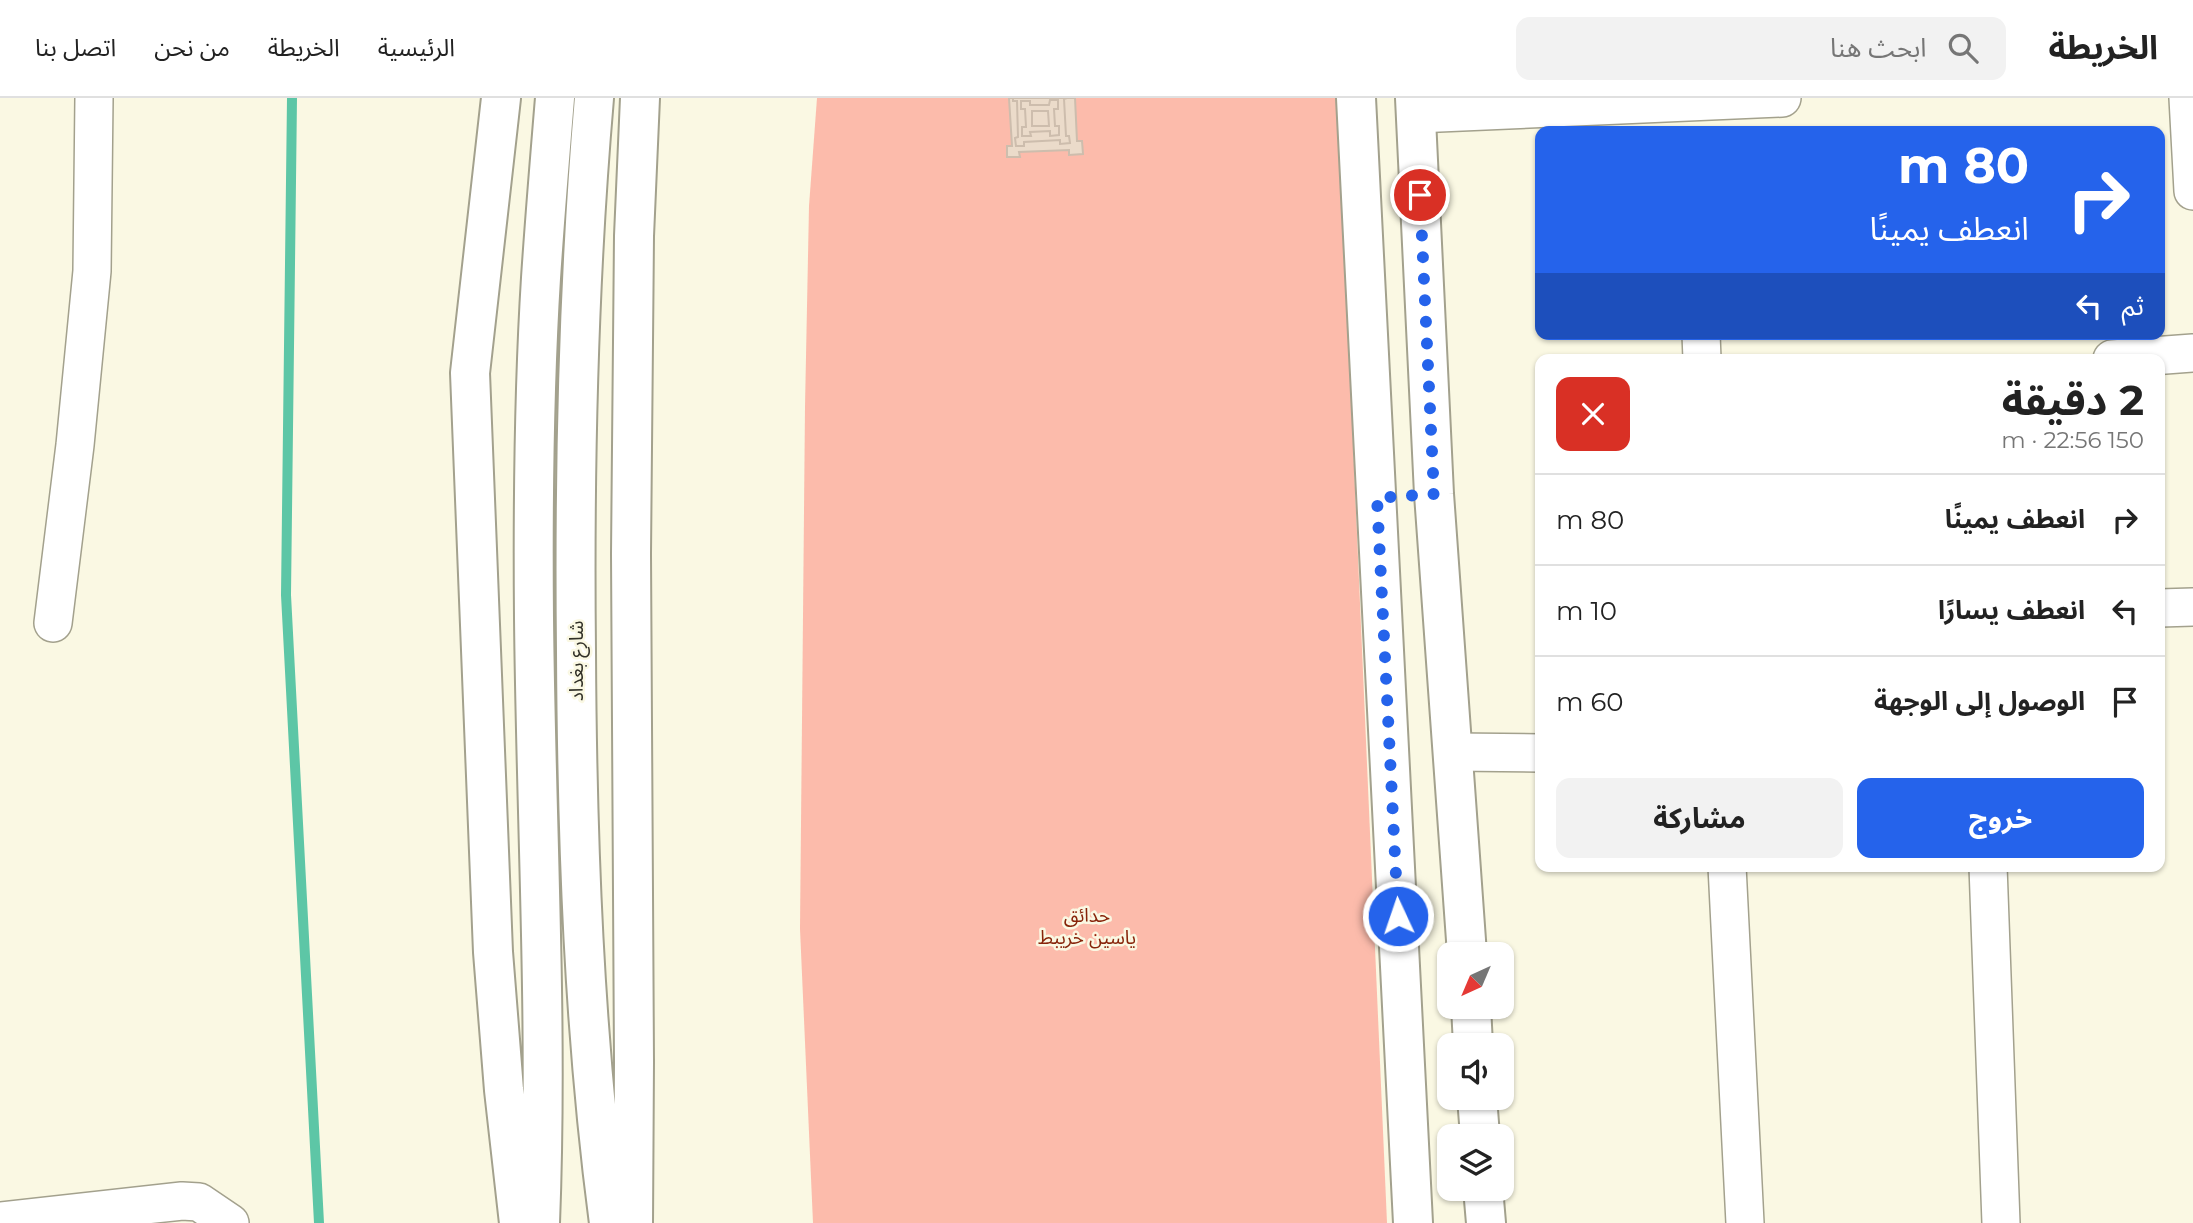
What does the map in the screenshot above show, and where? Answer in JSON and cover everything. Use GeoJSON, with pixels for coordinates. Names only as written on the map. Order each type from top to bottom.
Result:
{"type":"FeatureCollection","features":[{"type":"Feature","properties":{"kind":"main road"},"geometry":{"type":"LineString","coordinates":[[501,98],[470,373],[493,952],[504,1090],[519,1223]]}},
{"type":"Feature","properties":{"kind":"main road"},"geometry":{"type":"LineString","coordinates":[[540,1223],[543,1043],[536,767],[535,446],[541,279],[555,98]]}},
{"type":"Feature","properties":{"kind":"main road","name":"شارع بغداد"},"geometry":{"type":"LineString","coordinates":[[594,98],[581,290],[576,449],[577,766],[592,1049],[609,1223]]}},
{"type":"Feature","properties":{"kind":"main road"},"geometry":{"type":"LineString","coordinates":[[633,1223],[631,554],[634,236],[640,98]]}},
{"type":"Feature","properties":{"kind":"main road"},"geometry":{"type":"LineString","coordinates":[[1356,98],[1413,1223]]}},
{"type":"Feature","properties":{"kind":"main road"},"geometry":{"type":"LineString","coordinates":[[1416,106],[1434,494],[1466,942]]}},
{"type":"Feature","properties":{"kind":"main road"},"geometry":{"type":"LineString","coordinates":[[1377,498],[1434,494]]}},
{"type":"Feature","properties":{"kind":"main road"},"geometry":{"type":"LineString","coordinates":[[1484,1201],[1486,1223]]}},
{"type":"Feature","properties":{"kind":"street"},"geometry":{"type":"LineString","coordinates":[[52,623],[75,445],[92,271],[94,98]]}},
{"type":"Feature","properties":{"kind":"street"},"geometry":{"type":"LineString","coordinates":[[1416,106],[1691,117],[1782,98]]}},
{"type":"Feature","properties":{"kind":"street"},"geometry":{"type":"LineString","coordinates":[[2188,98],[2193,191]]}},
{"type":"Feature","properties":{"kind":"street"},"geometry":{"type":"LineString","coordinates":[[2165,355],[2193,353]]}},
{"type":"Feature","properties":{"kind":"street"},"geometry":{"type":"LineString","coordinates":[[2165,608],[2193,607]]}},
{"type":"Feature","properties":{"kind":"street"},"geometry":{"type":"LineString","coordinates":[[1453,752],[1535,752]]}},
{"type":"Feature","properties":{"kind":"street"},"geometry":{"type":"LineString","coordinates":[[1727,872],[1745,1223]]}},
{"type":"Feature","properties":{"kind":"street"},"geometry":{"type":"LineString","coordinates":[[1988,872],[2000,1223]]}},
{"type":"Feature","properties":{"kind":"street"},"geometry":{"type":"LineString","coordinates":[[0,1221],[181,1201],[199,1202],[230,1223]]}},
{"type":"Feature","properties":{"kind":"green space","name":"حدائق ياسين خريبط"},"geometry":{"type":"Polygon","coordinates":[[[817,98],[1338,98],[1387,1223],[813,1223],[800,929],[809,206],[817,98]]]}},
{"type":"Feature","properties":{"kind":"building"},"geometry":{"type":"Polygon","coordinates":[[[1009,98],[1075,98],[1077,141],[1082,141],[1083,154],[1069,155],[1069,150],[1019,152],[1020,157],[1007,157],[1007,146],[1012,146],[1009,98]]]}},
{"type":"Feature","properties":{"kind":"building"},"geometry":{"type":"Polygon","coordinates":[[[1013,98],[1067,98],[1064,99],[1066,136],[1069,136],[1070,143],[1060,144],[1060,140],[1024,142],[1024,146],[1016,146],[1017,101],[1013,101],[1013,98]]]}},
{"type":"Feature","properties":{"kind":"building"},"geometry":{"type":"Polygon","coordinates":[[[1050,100],[1058,100],[1058,109],[1054,109],[1055,126],[1059,126],[1059,135],[1050,136],[1050,131],[1030,132],[1031,136],[1022,136],[1022,127],[1026,127],[1025,109],[1021,109],[1021,101],[1030,101],[1030,105],[1049,105],[1050,100]]]}},
{"type":"Feature","properties":{"kind":"building"},"geometry":{"type":"Polygon","coordinates":[[[1032,111],[1048,111],[1049,126],[1032,126],[1032,111]]]}},
{"type":"Feature","properties":{"kind":"waterway"},"geometry":{"type":"LineString","coordinates":[[292,98],[286,595],[319,1223]]}},
{"type":"Feature","properties":{"kind":"route"},"geometry":{"type":"LineString","coordinates":[[1398,916],[1377,498],[1434,494],[1420,195]]}}]}
